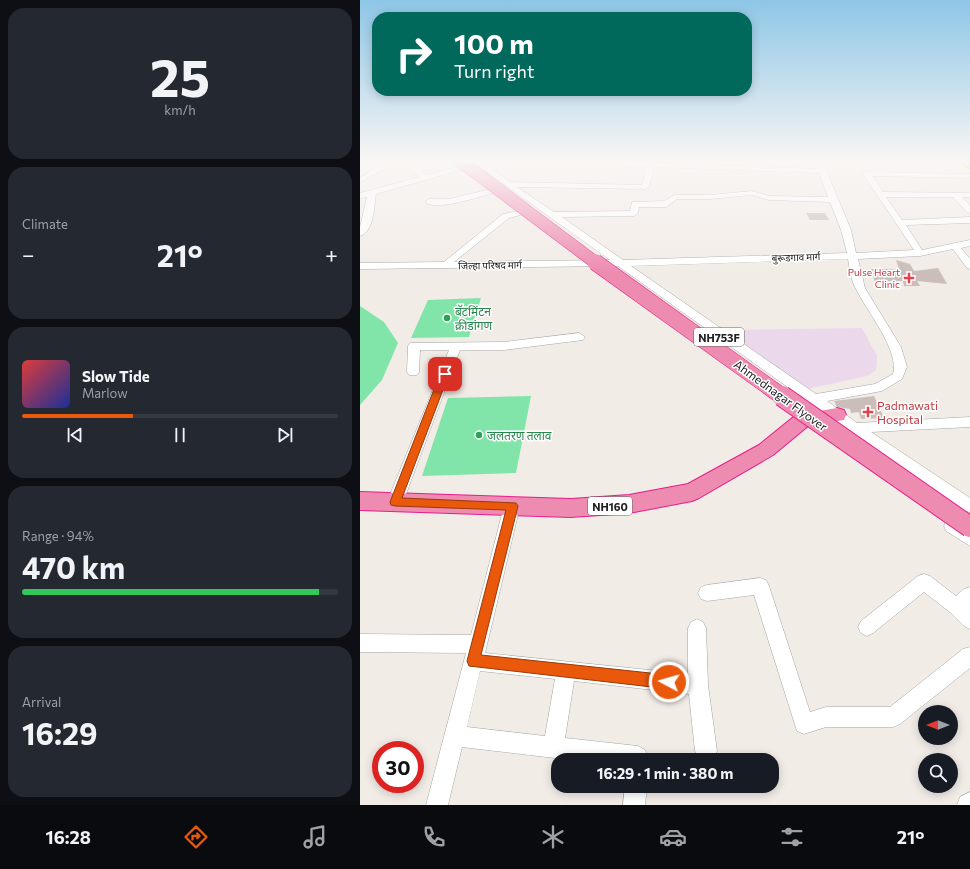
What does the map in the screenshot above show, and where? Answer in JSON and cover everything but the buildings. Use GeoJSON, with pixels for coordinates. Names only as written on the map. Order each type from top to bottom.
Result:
{"type":"FeatureCollection","features":[{"type":"Feature","properties":{"kind":"highway","name":"Ahmednagar Flyover"},"geometry":{"type":"LineString","coordinates":[[516,198],[641,296],[687,326],[819,422],[970,527]]}},
{"type":"Feature","properties":{"kind":"highway","name":"Ahmednagar Flyover"},"geometry":{"type":"LineString","coordinates":[[520,198],[970,512]]}},
{"type":"Feature","properties":{"kind":"highway","name":"NH160"},"geometry":{"type":"LineString","coordinates":[[360,501],[571,508],[630,504],[692,492],[811,425],[837,414]]}},
{"type":"Feature","properties":{"kind":"street"},"geometry":{"type":"LineString","coordinates":[[360,233],[366,225],[371,198]]}},
{"type":"Feature","properties":{"kind":"street"},"geometry":{"type":"LineString","coordinates":[[429,202],[449,202],[466,198]]}},
{"type":"Feature","properties":{"kind":"street"},"geometry":{"type":"LineString","coordinates":[[501,198],[811,425],[970,539]]}},
{"type":"Feature","properties":{"kind":"street"},"geometry":{"type":"LineString","coordinates":[[527,198],[970,506]]}},
{"type":"Feature","properties":{"kind":"street"},"geometry":{"type":"LineString","coordinates":[[553,215],[634,213],[635,204],[666,204],[674,198]]}},
{"type":"Feature","properties":{"kind":"street"},"geometry":{"type":"LineString","coordinates":[[768,198],[833,200],[846,230],[860,288],[895,347],[901,367],[898,376],[878,388],[815,399]]}},
{"type":"Feature","properties":{"kind":"street"},"geometry":{"type":"LineString","coordinates":[[883,198],[920,253]]}},
{"type":"Feature","properties":{"kind":"street"},"geometry":{"type":"LineString","coordinates":[[957,198],[970,210]]}},
{"type":"Feature","properties":{"kind":"street"},"geometry":{"type":"LineString","coordinates":[[447,265],[452,258],[506,216],[521,212]]}},
{"type":"Feature","properties":{"kind":"street"},"geometry":{"type":"LineString","coordinates":[[900,223],[970,220]]}},
{"type":"Feature","properties":{"kind":"street","name":"बुरूडगाव मार्ग"},"geometry":{"type":"LineString","coordinates":[[620,263],[920,253],[970,243]]}},
{"type":"Feature","properties":{"kind":"street"},"geometry":{"type":"LineString","coordinates":[[955,246],[970,266]]}},
{"type":"Feature","properties":{"kind":"street","name":"जिल्हा परिषद मार्ग"},"geometry":{"type":"LineString","coordinates":[[360,266],[620,263]]}},
{"type":"Feature","properties":{"kind":"street"},"geometry":{"type":"LineString","coordinates":[[413,372],[414,346],[504,346],[580,337]]}},
{"type":"Feature","properties":{"kind":"street"},"geometry":{"type":"LineString","coordinates":[[395,502],[456,346]]}},
{"type":"Feature","properties":{"kind":"street"},"geometry":{"type":"LineString","coordinates":[[811,425],[855,427],[970,422]]}},
{"type":"Feature","properties":{"kind":"street"},"geometry":{"type":"LineString","coordinates":[[437,805],[512,506]]}},
{"type":"Feature","properties":{"kind":"street"},"geometry":{"type":"LineString","coordinates":[[867,626],[924,582],[957,607],[970,620]]}},
{"type":"Feature","properties":{"kind":"street"},"geometry":{"type":"LineString","coordinates":[[707,593],[760,586],[804,724],[826,717],[893,717],[970,656]]}},
{"type":"Feature","properties":{"kind":"street"},"geometry":{"type":"LineString","coordinates":[[957,607],[970,595]]}},
{"type":"Feature","properties":{"kind":"street"},"geometry":{"type":"LineString","coordinates":[[697,628],[698,685],[706,752]]}},
{"type":"Feature","properties":{"kind":"street"},"geometry":{"type":"LineString","coordinates":[[360,643],[475,653],[566,671],[698,685]]}},
{"type":"Feature","properties":{"kind":"street"},"geometry":{"type":"LineString","coordinates":[[553,748],[566,671]]}},
{"type":"Feature","properties":{"kind":"street"},"geometry":{"type":"LineString","coordinates":[[454,736],[600,753]]}},
{"type":"Feature","properties":{"kind":"street"},"geometry":{"type":"LineString","coordinates":[[634,805],[635,793]]}},
{"type":"Feature","properties":{"kind":"shaded area"},"geometry":{"type":"Polygon","coordinates":[[[862,328],[877,356],[876,370],[867,376],[803,390],[723,330],[862,328]]]}},
{"type":"Feature","properties":{"kind":"green space","name":"बॅटमिंटन क्रीडांगण"},"geometry":{"type":"Polygon","coordinates":[[[481,298],[469,337],[411,338],[428,300],[481,298]]]}},
{"type":"Feature","properties":{"kind":"green space"},"geometry":{"type":"Polygon","coordinates":[[[360,306],[384,322],[398,343],[382,380],[360,405],[360,306]]]}},
{"type":"Feature","properties":{"kind":"green space","name":"जलतरण तलाव"},"geometry":{"type":"Polygon","coordinates":[[[531,396],[516,473],[422,476],[448,398],[531,396]]]}},
{"type":"Feature","properties":{"kind":"place","name":"Pulse Heart Clinic"},"geometry":{"type":"Point","coordinates":[909,278]}},
{"type":"Feature","properties":{"kind":"place","name":"बॅटमिंटन क्रीडांगण"},"geometry":{"type":"Point","coordinates":[447,318]}},
{"type":"Feature","properties":{"kind":"place","name":"Padmawati Hospital"},"geometry":{"type":"Point","coordinates":[868,412]}},
{"type":"Feature","properties":{"kind":"place","name":"जलतरण तलाव"},"geometry":{"type":"Point","coordinates":[479,435]}},
{"type":"Feature","properties":{"kind":"route"},"geometry":{"type":"LineString","coordinates":[[445,374],[395,502],[512,506],[473,661],[669,682]]}}]}
